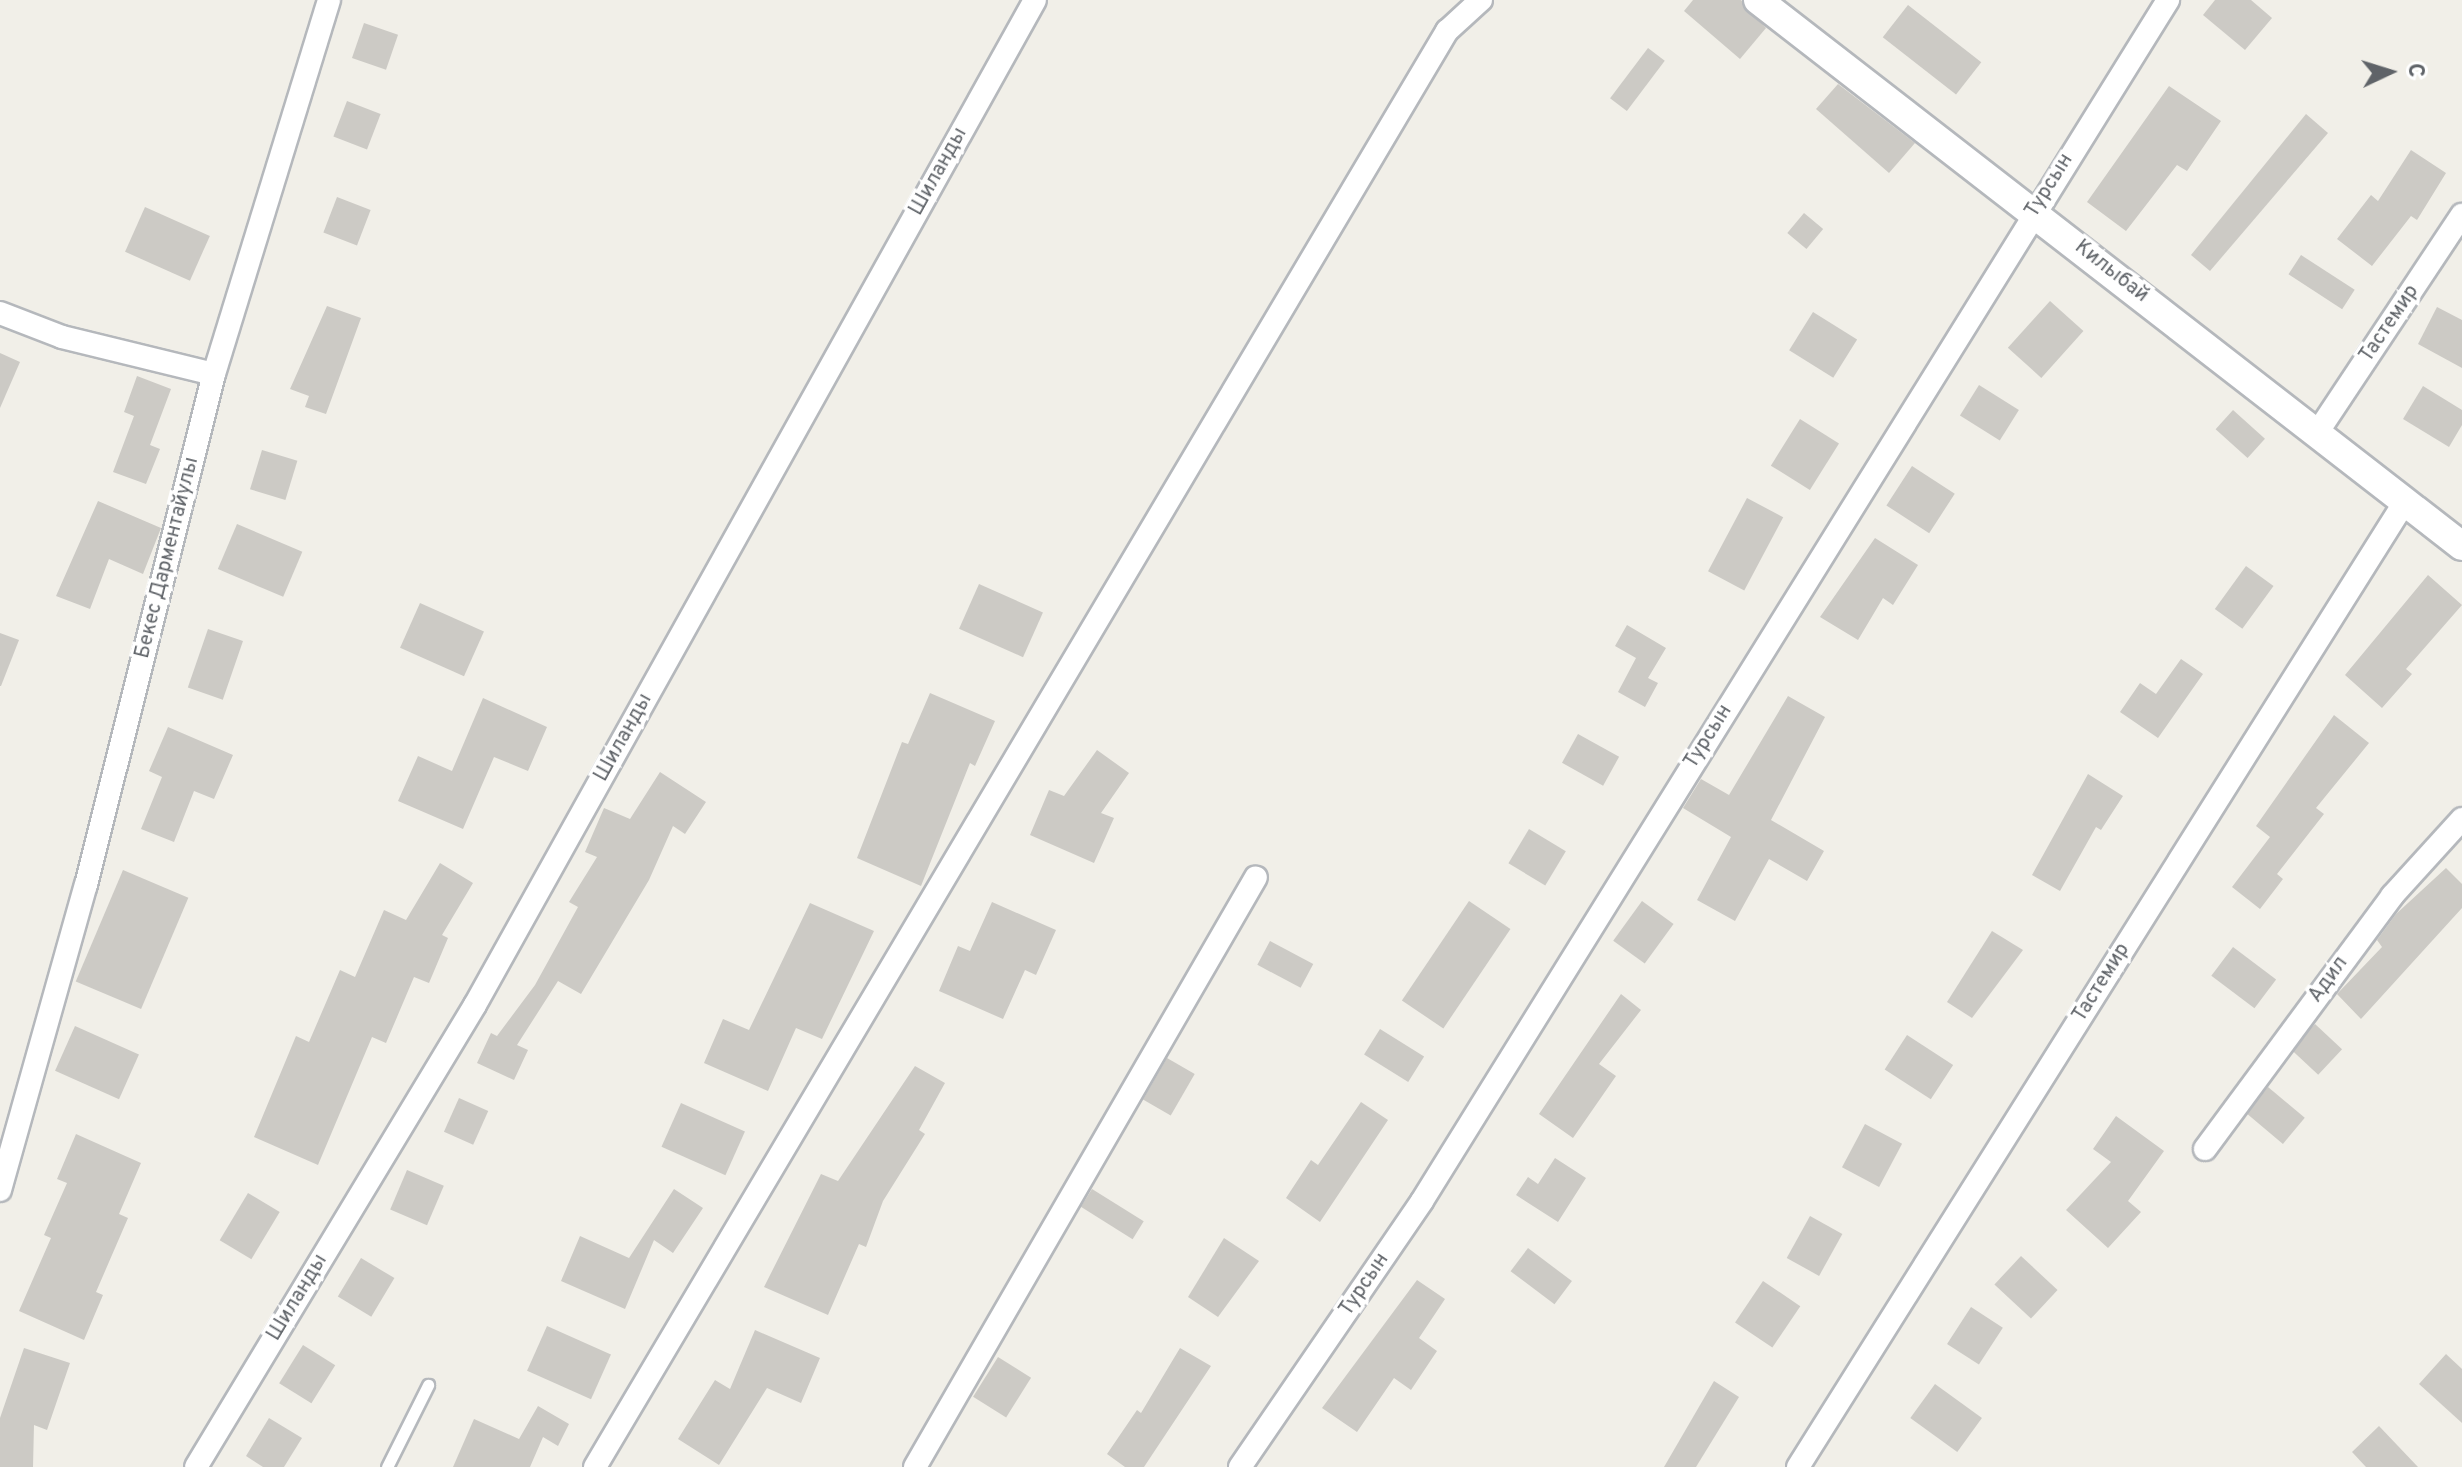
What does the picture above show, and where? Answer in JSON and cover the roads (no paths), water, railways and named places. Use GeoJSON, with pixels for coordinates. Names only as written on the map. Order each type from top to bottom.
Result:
{"type":"FeatureCollection","features":[{"type":"Feature","properties":{"kind":"street","name":"Бекес Дарментайулы"},"geometry":{"type":"LineString","coordinates":[[0,1190],[10,1115],[86,885],[214,374],[329,0]]}},
{"type":"Feature","properties":{"kind":"street","name":"Шиланды"},"geometry":{"type":"LineString","coordinates":[[196,1467],[475,1005],[1035,0]]}},
{"type":"Feature","properties":{"kind":"street"},"geometry":{"type":"LineString","coordinates":[[595,1467],[1447,31],[1481,0]]}},
{"type":"Feature","properties":{"kind":"street","name":"Килыбай"},"geometry":{"type":"LineString","coordinates":[[1758,0],[2462,546]]}},
{"type":"Feature","properties":{"kind":"street","name":"Турсын"},"geometry":{"type":"LineString","coordinates":[[1240,1467],[1422,1201],[2033,212],[2168,0]]}},
{"type":"Feature","properties":{"kind":"street","name":"Тастемир"},"geometry":{"type":"LineString","coordinates":[[2317,433],[2462,215]]}},
{"type":"Feature","properties":{"kind":"street"},"geometry":{"type":"LineString","coordinates":[[0,313],[62,337],[214,374]]}},
{"type":"Feature","properties":{"kind":"street","name":"Тастемир"},"geometry":{"type":"LineString","coordinates":[[1798,1467],[2406,500]]}},
{"type":"Feature","properties":{"kind":"street","name":"Адил"},"geometry":{"type":"LineString","coordinates":[[2205,1149],[2392,896],[2462,819]]}},
{"type":"Feature","properties":{"kind":"street"},"geometry":{"type":"LineString","coordinates":[[915,1467],[1256,877]]}},
{"type":"Feature","properties":{"kind":"lane"},"geometry":{"type":"LineString","coordinates":[[387,1467],[428,1385]]}}]}
